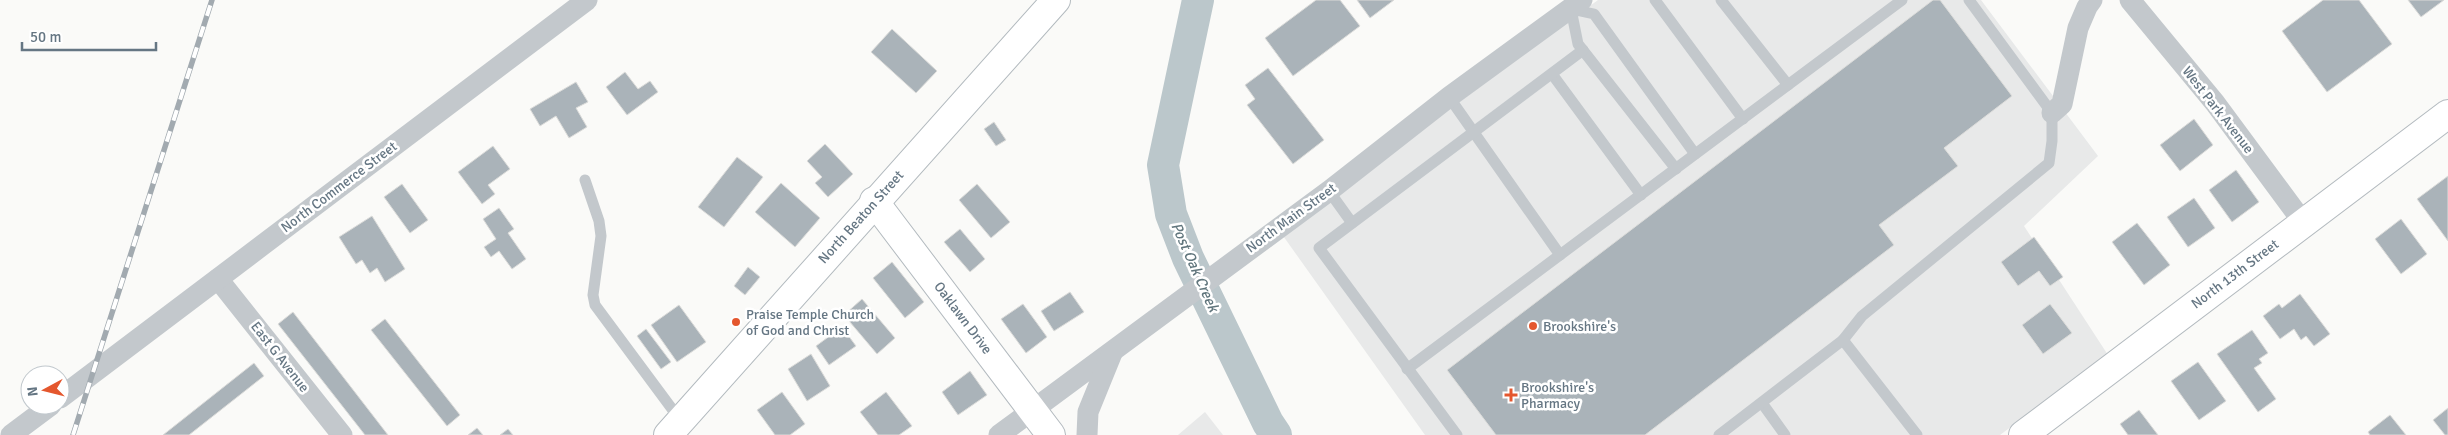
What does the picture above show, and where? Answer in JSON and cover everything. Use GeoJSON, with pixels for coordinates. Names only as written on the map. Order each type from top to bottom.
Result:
{"type":"FeatureCollection","features":[{"type":"Feature","properties":{"kind":"street","name":"North Commerce Street"},"geometry":{"type":"LineString","coordinates":[[70,390],[587,0]]}},
{"type":"Feature","properties":{"kind":"street","name":"North Beaton Street"},"geometry":{"type":"LineString","coordinates":[[681,430],[874,201],[1056,0]]}},
{"type":"Feature","properties":{"kind":"street"},"geometry":{"type":"LineString","coordinates":[[2052,113],[2062,104],[2078,28],[2092,0]]}},
{"type":"Feature","properties":{"kind":"street","name":"West Park Avenue"},"geometry":{"type":"LineString","coordinates":[[2130,0],[2215,103],[2303,222]]}},
{"type":"Feature","properties":{"kind":"street","name":"North Main Street"},"geometry":{"type":"LineString","coordinates":[[999,435],[1032,409],[1113,352],[1233,260],[1329,191],[1572,3]]}},
{"type":"Feature","properties":{"kind":"street","name":"North 13th Street"},"geometry":{"type":"LineString","coordinates":[[2022,435],[2448,114]]}},
{"type":"Feature","properties":{"kind":"street","name":"Oaklawn Drive"},"geometry":{"type":"LineString","coordinates":[[874,201],[1051,435]]}},
{"type":"Feature","properties":{"kind":"street","name":"East G Avenue"},"geometry":{"type":"LineString","coordinates":[[218,279],[342,435]]}},
{"type":"Feature","properties":{"kind":"street"},"geometry":{"type":"LineString","coordinates":[[1087,435],[1088,412],[1113,352]]}},
{"type":"Feature","properties":{"kind":"street"},"geometry":{"type":"LineString","coordinates":[[11,435],[38,415]]}},
{"type":"Feature","properties":{"kind":"lane"},"geometry":{"type":"LineString","coordinates":[[1655,0],[1743,119]]}},
{"type":"Feature","properties":{"kind":"lane"},"geometry":{"type":"LineString","coordinates":[[1721,0],[1788,85]]}},
{"type":"Feature","properties":{"kind":"lane"},"geometry":{"type":"LineString","coordinates":[[1408,369],[1902,0]]}},
{"type":"Feature","properties":{"kind":"lane"},"geometry":{"type":"LineString","coordinates":[[1719,435],[1843,340],[1862,316],[2049,163],[2052,141],[2052,113],[1969,0]]}},
{"type":"Feature","properties":{"kind":"lane"},"geometry":{"type":"LineString","coordinates":[[1572,3],[1594,14],[1695,154]]}},
{"type":"Feature","properties":{"kind":"lane"},"geometry":{"type":"LineString","coordinates":[[1572,3],[1578,44],[1676,169]]}},
{"type":"Feature","properties":{"kind":"lane"},"geometry":{"type":"LineString","coordinates":[[1457,435],[1319,248],[1583,50]]}},
{"type":"Feature","properties":{"kind":"lane"},"geometry":{"type":"LineString","coordinates":[[1552,74],[1641,195]]}},
{"type":"Feature","properties":{"kind":"lane"},"geometry":{"type":"LineString","coordinates":[[1449,97],[1473,134],[1560,255]]}},
{"type":"Feature","properties":{"kind":"lane"},"geometry":{"type":"LineString","coordinates":[[585,180],[599,221],[601,236],[593,296],[594,305],[681,430]]}},
{"type":"Feature","properties":{"kind":"lane"},"geometry":{"type":"LineString","coordinates":[[1329,191],[1352,223]]}},
{"type":"Feature","properties":{"kind":"lane"},"geometry":{"type":"LineString","coordinates":[[1843,340],[1917,435]]}},
{"type":"Feature","properties":{"kind":"lane"},"geometry":{"type":"LineString","coordinates":[[1762,403],[1785,435]]}},
{"type":"Feature","properties":{"kind":"shaded area"},"geometry":{"type":"Polygon","coordinates":[[[1598,0],[1981,0],[2098,156],[2024,226],[2108,355],[2000,435],[1425,435],[1281,233],[1598,0]]]}},
{"type":"Feature","properties":{"kind":"shaded area"},"geometry":{"type":"Polygon","coordinates":[[[1205,412],[1223,435],[1178,435],[1205,412]]]}},
{"type":"Feature","properties":{"kind":"building"},"geometry":{"type":"Polygon","coordinates":[[[1316,0],[1340,0],[1360,26],[1293,76],[1265,38],[1316,0]]]}},
{"type":"Feature","properties":{"kind":"building"},"geometry":{"type":"Polygon","coordinates":[[[1357,0],[1394,0],[1370,18],[1357,0]]]}},
{"type":"Feature","properties":{"kind":"building"},"geometry":{"type":"Polygon","coordinates":[[[1933,0],[1940,0],[2012,96],[1944,148],[1958,166],[1879,225],[1894,245],[1645,435],[1496,435],[1447,370],[1933,0]]]}},
{"type":"Feature","properties":{"kind":"building"},"geometry":{"type":"Polygon","coordinates":[[[2323,0],[2359,0],[2392,44],[2327,92],[2282,31],[2323,0]]]}},
{"type":"Feature","properties":{"kind":"building"},"geometry":{"type":"Polygon","coordinates":[[[2408,0],[2444,0],[2421,17],[2408,0]]]}},
{"type":"Feature","properties":{"kind":"building"},"geometry":{"type":"Polygon","coordinates":[[[892,29],[937,71],[916,93],[871,52],[892,29]]]}},
{"type":"Feature","properties":{"kind":"building"},"geometry":{"type":"Polygon","coordinates":[[[1268,68],[1324,140],[1293,164],[1247,105],[1255,99],[1245,85],[1268,68]]]}},
{"type":"Feature","properties":{"kind":"building"},"geometry":{"type":"Polygon","coordinates":[[[625,72],[638,89],[650,81],[658,92],[627,115],[606,87],[625,72]]]}},
{"type":"Feature","properties":{"kind":"building"},"geometry":{"type":"Polygon","coordinates":[[[576,82],[588,102],[576,108],[587,127],[569,138],[556,116],[540,126],[530,109],[576,82]]]}},
{"type":"Feature","properties":{"kind":"building"},"geometry":{"type":"Polygon","coordinates":[[[2194,119],[2213,145],[2180,171],[2160,145],[2194,119]]]}},
{"type":"Feature","properties":{"kind":"building"},"geometry":{"type":"Polygon","coordinates":[[[994,122],[1006,140],[996,146],[984,129],[994,122]]]}},
{"type":"Feature","properties":{"kind":"building"},"geometry":{"type":"Polygon","coordinates":[[[825,144],[853,174],[828,197],[815,183],[822,177],[807,161],[825,144]]]}},
{"type":"Feature","properties":{"kind":"building"},"geometry":{"type":"Polygon","coordinates":[[[493,146],[510,169],[488,185],[495,194],[482,204],[458,172],[493,146]]]}},
{"type":"Feature","properties":{"kind":"building"},"geometry":{"type":"Polygon","coordinates":[[[737,157],[763,177],[724,227],[698,207],[737,157]]]}},
{"type":"Feature","properties":{"kind":"building"},"geometry":{"type":"Polygon","coordinates":[[[2236,170],[2259,202],[2232,222],[2209,190],[2236,170]]]}},
{"type":"Feature","properties":{"kind":"building"},"geometry":{"type":"Polygon","coordinates":[[[2448,176],[2448,241],[2417,199],[2448,176]]]}},
{"type":"Feature","properties":{"kind":"building"},"geometry":{"type":"Polygon","coordinates":[[[781,183],[820,218],[795,247],[755,212],[781,183]]]}},
{"type":"Feature","properties":{"kind":"building"},"geometry":{"type":"Polygon","coordinates":[[[402,184],[428,220],[410,233],[384,197],[402,184]]]}},
{"type":"Feature","properties":{"kind":"building"},"geometry":{"type":"Polygon","coordinates":[[[977,184],[1010,222],[991,238],[959,200],[977,184]]]}},
{"type":"Feature","properties":{"kind":"building"},"geometry":{"type":"Polygon","coordinates":[[[2194,198],[2215,228],[2188,247],[2167,217],[2194,198]]]}},
{"type":"Feature","properties":{"kind":"building"},"geometry":{"type":"Polygon","coordinates":[[[499,208],[514,229],[508,233],[526,259],[512,269],[499,251],[491,257],[484,247],[496,239],[483,219],[499,208]]]}},
{"type":"Feature","properties":{"kind":"building"},"geometry":{"type":"Polygon","coordinates":[[[372,216],[405,269],[385,282],[377,268],[370,273],[362,260],[356,264],[339,237],[372,216]]]}},
{"type":"Feature","properties":{"kind":"building"},"geometry":{"type":"Polygon","coordinates":[[[2401,219],[2427,254],[2401,274],[2375,239],[2401,219]]]}},
{"type":"Feature","properties":{"kind":"building"},"geometry":{"type":"Polygon","coordinates":[[[2137,223],[2170,265],[2144,285],[2112,242],[2137,223]]]}},
{"type":"Feature","properties":{"kind":"building"},"geometry":{"type":"Polygon","coordinates":[[[960,229],[985,259],[970,272],[944,242],[960,229]]]}},
{"type":"Feature","properties":{"kind":"building"},"geometry":{"type":"Polygon","coordinates":[[[2034,237],[2063,277],[2050,286],[2039,271],[2018,286],[2001,262],[2034,237]]]}},
{"type":"Feature","properties":{"kind":"building"},"geometry":{"type":"Polygon","coordinates":[[[892,262],[924,302],[905,318],[873,278],[892,262]]]}},
{"type":"Feature","properties":{"kind":"building"},"geometry":{"type":"Polygon","coordinates":[[[748,267],[760,277],[745,295],[734,286],[748,267]]]}},
{"type":"Feature","properties":{"kind":"building"},"geometry":{"type":"Polygon","coordinates":[[[1070,292],[1084,312],[1054,331],[1041,311],[1070,292]]]}},
{"type":"Feature","properties":{"kind":"building"},"geometry":{"type":"Polygon","coordinates":[[[2300,294],[2330,334],[2314,346],[2306,336],[2301,340],[2294,329],[2280,339],[2263,316],[2279,304],[2282,308],[2300,294]]]}},
{"type":"Feature","properties":{"kind":"building"},"geometry":{"type":"Polygon","coordinates":[[[862,299],[895,338],[877,354],[844,315],[862,299]]]}},
{"type":"Feature","properties":{"kind":"building"},"geometry":{"type":"Polygon","coordinates":[[[1023,304],[1047,337],[1026,353],[1001,319],[1023,304]]]}},
{"type":"Feature","properties":{"kind":"building"},"geometry":{"type":"Polygon","coordinates":[[[2050,304],[2072,333],[2043,354],[2022,325],[2050,304]]]}},
{"type":"Feature","properties":{"kind":"building"},"geometry":{"type":"Polygon","coordinates":[[[679,305],[706,342],[677,362],[651,325],[679,305]]]}},
{"type":"Feature","properties":{"kind":"building"},"geometry":{"type":"Polygon","coordinates":[[[293,312],[388,435],[365,435],[278,324],[293,312]]]}},
{"type":"Feature","properties":{"kind":"building"},"geometry":{"type":"Polygon","coordinates":[[[385,319],[460,415],[447,426],[371,330],[385,319]]]}},
{"type":"Feature","properties":{"kind":"building"},"geometry":{"type":"Polygon","coordinates":[[[842,327],[856,346],[829,365],[816,346],[842,327]]]}},
{"type":"Feature","properties":{"kind":"building"},"geometry":{"type":"Polygon","coordinates":[[[646,329],[671,362],[661,369],[637,336],[646,329]]]}},
{"type":"Feature","properties":{"kind":"building"},"geometry":{"type":"Polygon","coordinates":[[[2252,330],[2268,353],[2259,359],[2262,363],[2254,368],[2276,399],[2258,412],[2217,354],[2252,330]]]}},
{"type":"Feature","properties":{"kind":"building"},"geometry":{"type":"Polygon","coordinates":[[[811,354],[830,386],[807,401],[788,369],[811,354]]]}},
{"type":"Feature","properties":{"kind":"building"},"geometry":{"type":"Polygon","coordinates":[[[2198,362],[2226,401],[2199,420],[2171,381],[2198,362]]]}},
{"type":"Feature","properties":{"kind":"building"},"geometry":{"type":"Polygon","coordinates":[[[254,363],[264,376],[189,435],[163,435],[254,363]]]}},
{"type":"Feature","properties":{"kind":"building"},"geometry":{"type":"Polygon","coordinates":[[[970,371],[987,395],[958,415],[942,392],[970,371]]]}},
{"type":"Feature","properties":{"kind":"building"},"geometry":{"type":"Polygon","coordinates":[[[782,392],[805,424],[790,435],[775,435],[757,410],[782,392]]]}},
{"type":"Feature","properties":{"kind":"building"},"geometry":{"type":"Polygon","coordinates":[[[886,392],[912,426],[899,435],[878,435],[860,412],[886,392]]]}},
{"type":"Feature","properties":{"kind":"building"},"geometry":{"type":"Polygon","coordinates":[[[2448,408],[2448,435],[2445,435],[2433,420],[2448,408]]]}},
{"type":"Feature","properties":{"kind":"building"},"geometry":{"type":"Polygon","coordinates":[[[2139,410],[2158,435],[2128,435],[2120,424],[2139,410]]]}},
{"type":"Feature","properties":{"kind":"building"},"geometry":{"type":"Polygon","coordinates":[[[2390,415],[2406,435],[2370,435],[2368,432],[2390,415]]]}},
{"type":"Feature","properties":{"kind":"building"},"geometry":{"type":"Polygon","coordinates":[[[477,428],[483,435],[468,435],[477,428]]]}},
{"type":"Feature","properties":{"kind":"building"},"geometry":{"type":"Polygon","coordinates":[[[508,429],[513,435],[500,435],[508,429]]]}},
{"type":"Feature","properties":{"kind":"waterway","name":"Post Oak Creek"},"geometry":{"type":"LineString","coordinates":[[1198,0],[1163,165],[1171,214],[1188,258],[1268,423],[1276,435]]}},
{"type":"Feature","properties":{"kind":"railway"},"geometry":{"type":"LineString","coordinates":[[73,435],[212,0]]}},
{"type":"Feature","properties":{"kind":"place","name":"Praise Temple Church of God and Christ"},"geometry":{"type":"Point","coordinates":[736,322]}},
{"type":"Feature","properties":{"kind":"place","name":"Brookshire's"},"geometry":{"type":"Point","coordinates":[1533,326]}},
{"type":"Feature","properties":{"kind":"place","name":"Brookshire's Pharmacy"},"geometry":{"type":"Point","coordinates":[1511,395]}}]}
